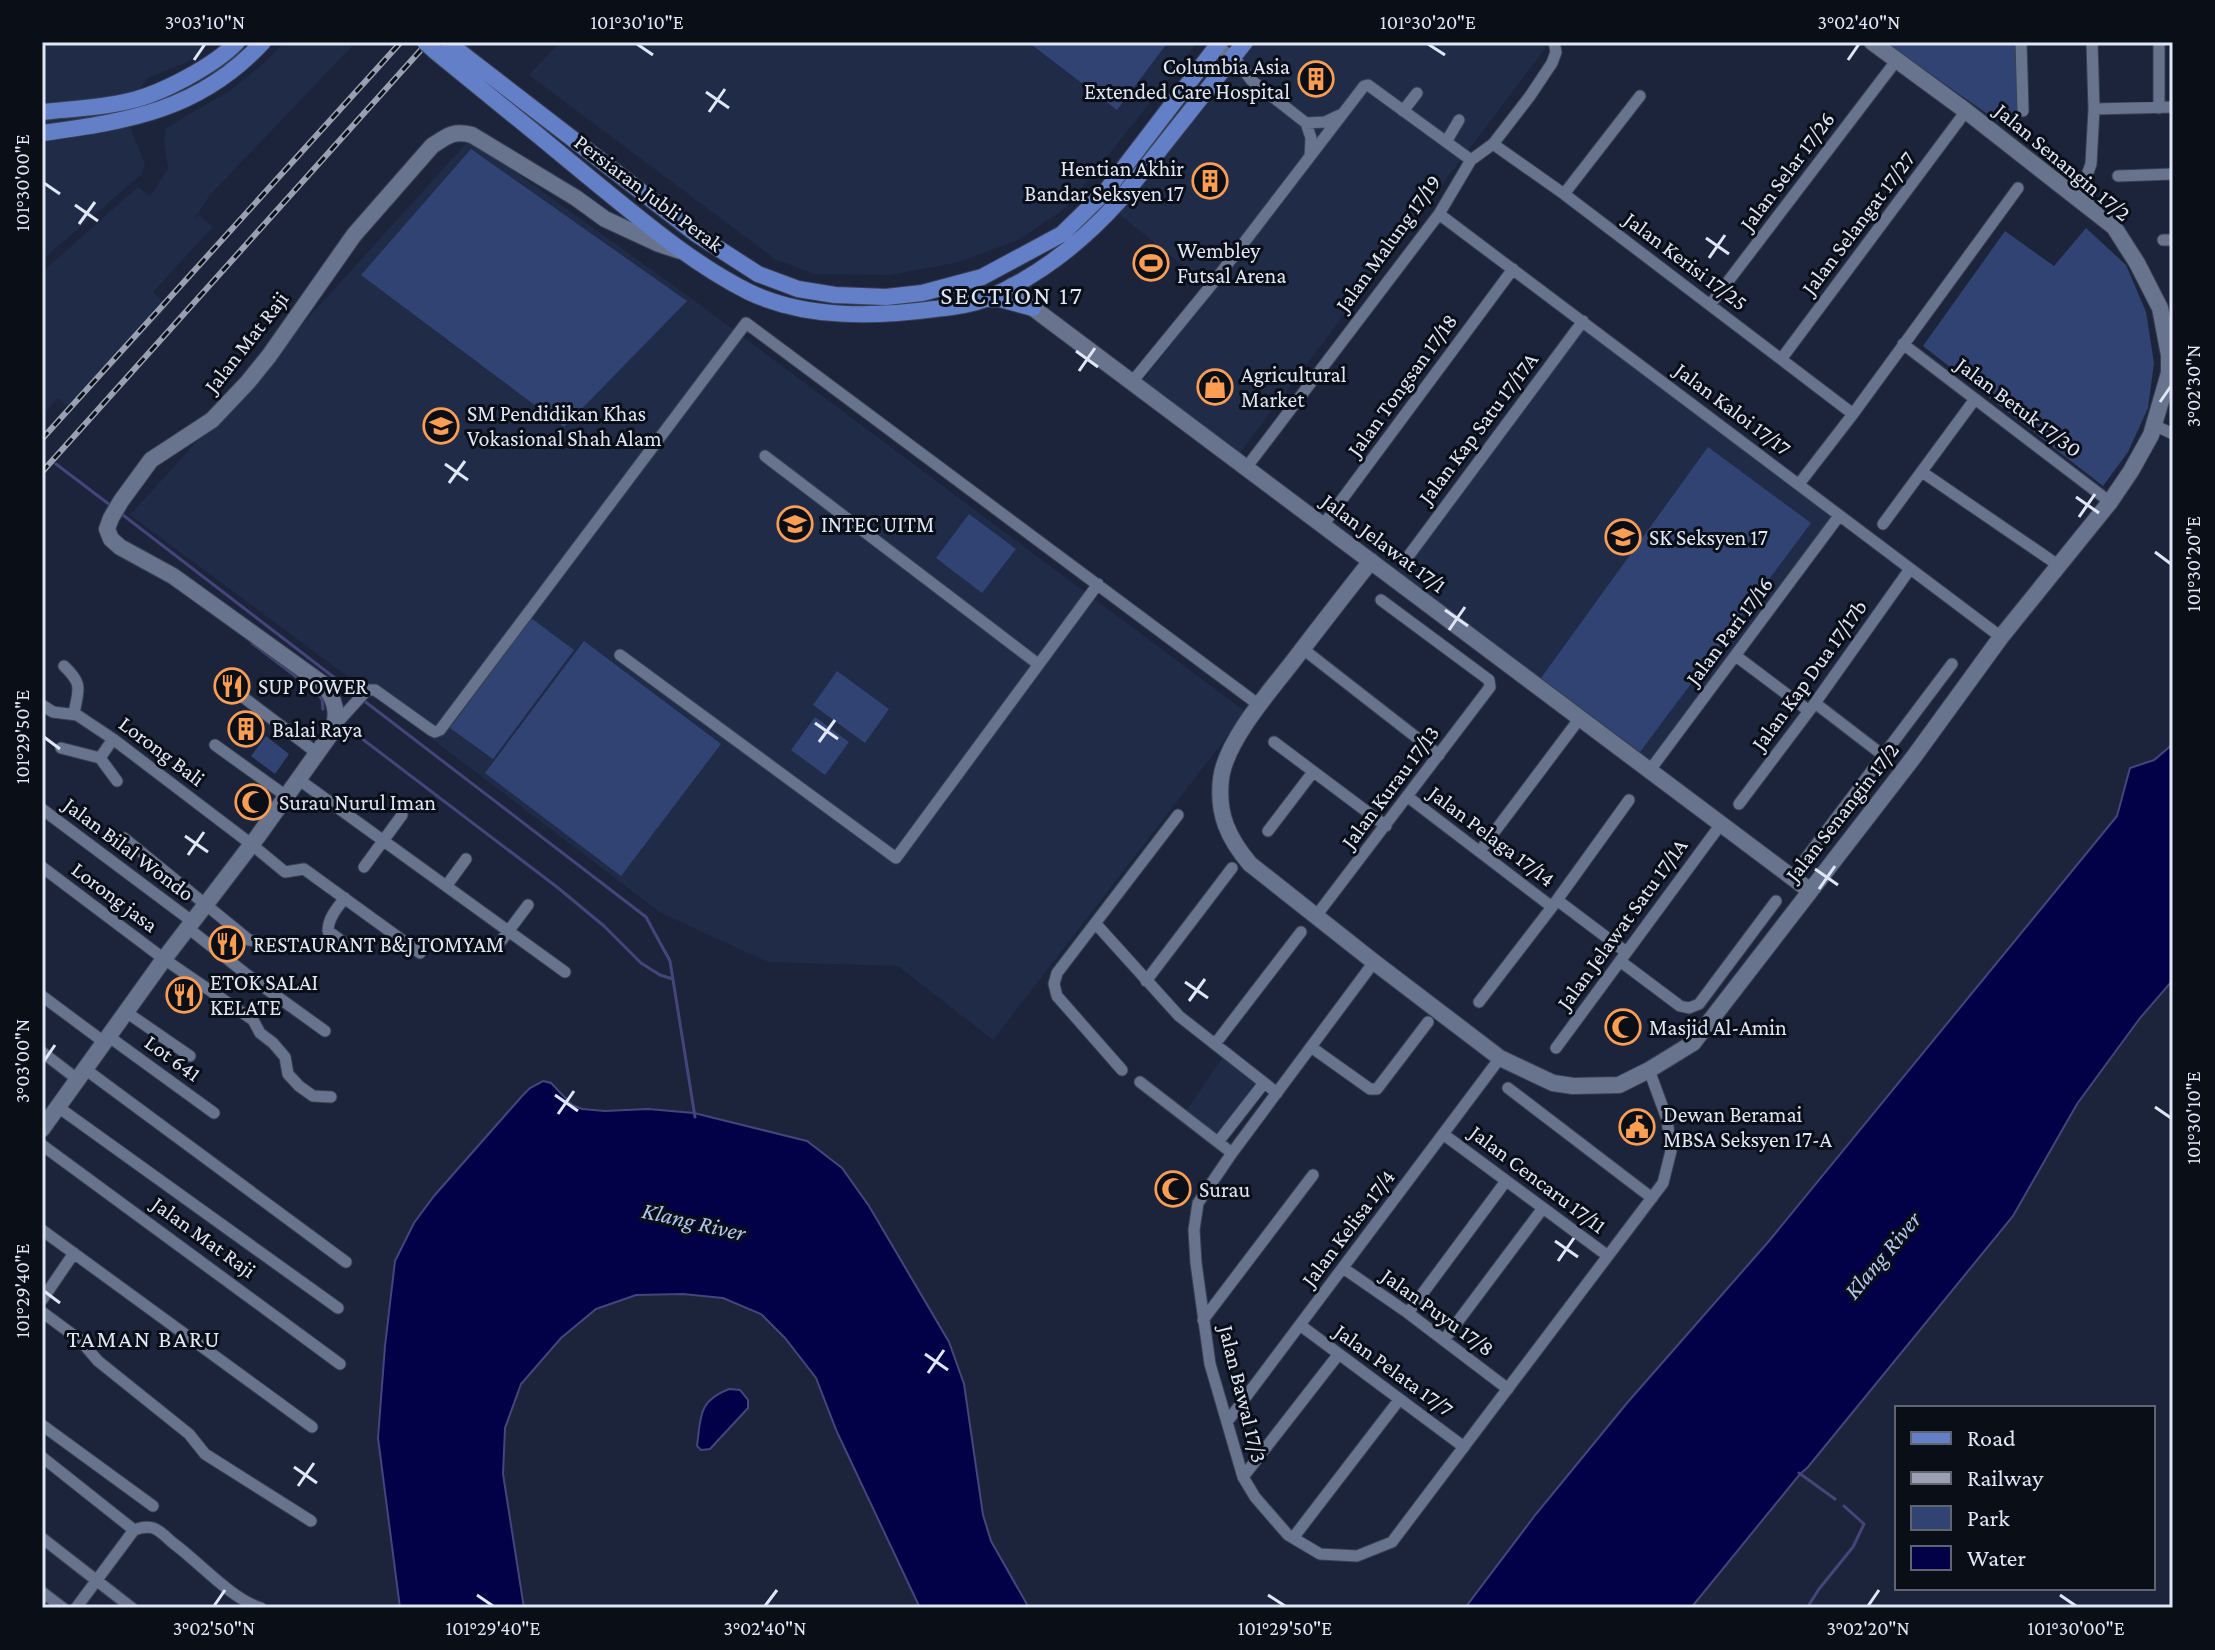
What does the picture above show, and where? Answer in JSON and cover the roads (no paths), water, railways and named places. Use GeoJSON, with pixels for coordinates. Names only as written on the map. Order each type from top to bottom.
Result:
{"type":"FeatureCollection","features":[{"type":"Feature","properties":{"kind":"main road"},"geometry":{"type":"LineString","coordinates":[[42,112],[130,101],[183,80],[209,65],[237,42]]}},
{"type":"Feature","properties":{"kind":"main road"},"geometry":{"type":"LineString","coordinates":[[42,133],[132,119],[170,106],[224,78],[263,42]]}},
{"type":"Feature","properties":{"kind":"main road","name":"Persiaran Jubli Perak"},"geometry":{"type":"LineString","coordinates":[[436,45],[665,239],[709,268],[762,297],[803,309],[833,313],[906,313],[985,299],[1040,270],[1073,248],[1098,225],[1245,42]]}},
{"type":"Feature","properties":{"kind":"main road","name":"Persiaran Jubli Perak"},"geometry":{"type":"LineString","coordinates":[[436,45],[696,234],[758,274],[798,289],[835,295],[886,297],[922,293],[982,277],[1062,234],[1106,191],[1218,44]]}},
{"type":"Feature","properties":{"kind":"main road"},"geometry":{"type":"LineString","coordinates":[[696,234],[698,247],[709,268]]}},
{"type":"Feature","properties":{"kind":"main road"},"geometry":{"type":"LineString","coordinates":[[985,299],[1000,299],[1033,308],[1030,289],[1040,270]]}},
{"type":"Feature","properties":{"kind":"main road"},"geometry":{"type":"LineString","coordinates":[[982,277],[994,278],[1012,286]]}},
{"type":"Feature","properties":{"kind":"street","name":"Jalan Malung 17/19"},"geometry":{"type":"LineString","coordinates":[[1246,468],[1439,214],[1471,160],[1493,144],[1530,96],[1552,63],[1556,52],[1554,42]]}},
{"type":"Feature","properties":{"kind":"street","name":"Jalan Senangin 17/2"},"geometry":{"type":"LineString","coordinates":[[1371,561],[1240,732],[1221,776],[1220,799],[1225,825],[1234,845],[1250,864],[1500,1058],[1553,1083],[1573,1086],[1619,1085],[1649,1070],[1693,1043],[1913,758],[2001,637],[2110,502],[2140,456],[2171,373],[2160,308],[2114,227],[1872,42]]}},
{"type":"Feature","properties":{"kind":"street"},"geometry":{"type":"LineString","coordinates":[[2021,42],[2023,111]]}},
{"type":"Feature","properties":{"kind":"street"},"geometry":{"type":"LineString","coordinates":[[2072,193],[2090,170],[2094,109],[2092,42]]}},
{"type":"Feature","properties":{"kind":"street"},"geometry":{"type":"LineString","coordinates":[[2159,42],[2159,108]]}},
{"type":"Feature","properties":{"kind":"street"},"geometry":{"type":"LineString","coordinates":[[1218,44],[1234,57],[1251,80],[1306,123],[1311,138],[1310,156]]}},
{"type":"Feature","properties":{"kind":"street","name":"Jalan Selar 17/26"},"geometry":{"type":"LineString","coordinates":[[1710,305],[1896,61]]}},
{"type":"Feature","properties":{"kind":"street"},"geometry":{"type":"LineString","coordinates":[[1220,75],[1251,80]]}},
{"type":"Feature","properties":{"kind":"street"},"geometry":{"type":"LineString","coordinates":[[1132,382],[1213,283],[1364,86],[1368,85],[1471,160]]}},
{"type":"Feature","properties":{"kind":"street"},"geometry":{"type":"LineString","coordinates":[[1403,111],[1417,93]]}},
{"type":"Feature","properties":{"kind":"street"},"geometry":{"type":"LineString","coordinates":[[1564,194],[1640,96]]}},
{"type":"Feature","properties":{"kind":"street"},"geometry":{"type":"LineString","coordinates":[[2094,109],[2173,107]]}},
{"type":"Feature","properties":{"kind":"street"},"geometry":{"type":"LineString","coordinates":[[1306,123],[1325,122],[1346,109]]}},
{"type":"Feature","properties":{"kind":"street","name":"Jalan Selangat 17/27"},"geometry":{"type":"LineString","coordinates":[[1782,358],[1966,111]]}},
{"type":"Feature","properties":{"kind":"street"},"geometry":{"type":"LineString","coordinates":[[1446,142],[1459,120]]}},
{"type":"Feature","properties":{"kind":"street","name":"Jalan Mat Raji"},"geometry":{"type":"LineString","coordinates":[[336,724],[335,702],[323,684],[173,576],[111,539],[107,529],[111,518],[151,460],[212,420],[248,382],[354,235],[432,146],[447,136],[459,132],[485,142],[605,219],[659,244],[687,253]]}},
{"type":"Feature","properties":{"kind":"street","name":"Jalan Kerisi 17/25"},"geometry":{"type":"LineString","coordinates":[[1493,144],[1564,194],[1853,414]]}},
{"type":"Feature","properties":{"kind":"street"},"geometry":{"type":"LineString","coordinates":[[2118,176],[2173,174]]}},
{"type":"Feature","properties":{"kind":"street"},"geometry":{"type":"LineString","coordinates":[[1799,484],[2018,188]]}},
{"type":"Feature","properties":{"kind":"street"},"geometry":{"type":"LineString","coordinates":[[605,219],[623,215],[625,206]]}},
{"type":"Feature","properties":{"kind":"street","name":"Jalan Kaloi 17/17"},"geometry":{"type":"LineString","coordinates":[[1439,214],[2001,637]]}},
{"type":"Feature","properties":{"kind":"street","name":"Jalan Tongsan 17/18"},"geometry":{"type":"LineString","coordinates":[[1323,525],[1513,269]]}},
{"type":"Feature","properties":{"kind":"street","name":"Jalan Jelawat 17/1"},"geometry":{"type":"LineString","coordinates":[[1012,286],[1033,308],[1809,890]]}},
{"type":"Feature","properties":{"kind":"street","name":"Jalan Kap Satu 17/17A"},"geometry":{"type":"LineString","coordinates":[[1407,558],[1583,321]]}},
{"type":"Feature","properties":{"kind":"street"},"geometry":{"type":"LineString","coordinates":[[338,1308],[48,1115],[251,844],[336,724],[367,690],[375,690],[431,730],[440,730],[746,323],[1259,705]]}},
{"type":"Feature","properties":{"kind":"street","name":"Jalan Betuk 17/30"},"geometry":{"type":"LineString","coordinates":[[1903,344],[2110,502]]}},
{"type":"Feature","properties":{"kind":"street"},"geometry":{"type":"LineString","coordinates":[[1883,524],[1975,399]]}},
{"type":"Feature","properties":{"kind":"street"},"geometry":{"type":"LineString","coordinates":[[2154,425],[2173,434]]}},
{"type":"Feature","properties":{"kind":"street"},"geometry":{"type":"LineString","coordinates":[[765,456],[1038,664]]}},
{"type":"Feature","properties":{"kind":"street"},"geometry":{"type":"LineString","coordinates":[[1922,472],[2058,565]]}},
{"type":"Feature","properties":{"kind":"street","name":"Jalan Pari 17/16"},"geometry":{"type":"LineString","coordinates":[[1650,770],[1839,516]]}},
{"type":"Feature","properties":{"kind":"street","name":"Jalan Kap Dua 17/17b"},"geometry":{"type":"LineString","coordinates":[[1739,804],[1910,569]]}},
{"type":"Feature","properties":{"kind":"street"},"geometry":{"type":"LineString","coordinates":[[620,655],[896,858],[1098,584]]}},
{"type":"Feature","properties":{"kind":"street","name":"Jalan Kurau 17/13"},"geometry":{"type":"LineString","coordinates":[[1316,916],[1490,687],[1489,680],[1381,600]]}},
{"type":"Feature","properties":{"kind":"street"},"geometry":{"type":"LineString","coordinates":[[1303,649],[1439,755]]}},
{"type":"Feature","properties":{"kind":"street"},"geometry":{"type":"LineString","coordinates":[[1736,656],[1884,756]]}},
{"type":"Feature","properties":{"kind":"street"},"geometry":{"type":"LineString","coordinates":[[1803,862],[1952,664]]}},
{"type":"Feature","properties":{"kind":"street"},"geometry":{"type":"LineString","coordinates":[[64,666],[77,679],[79,687],[74,714]]}},
{"type":"Feature","properties":{"kind":"street"},"geometry":{"type":"LineString","coordinates":[[243,697],[317,753]]}},
{"type":"Feature","properties":{"kind":"street","name":"Lorong Bali"},"geometry":{"type":"LineString","coordinates":[[42,705],[53,712],[74,714],[113,739],[285,872],[304,869],[420,953]]}},
{"type":"Feature","properties":{"kind":"street"},"geometry":{"type":"LineString","coordinates":[[1480,851],[1580,718]]}},
{"type":"Feature","properties":{"kind":"street"},"geometry":{"type":"LineString","coordinates":[[100,758],[113,739]]}},
{"type":"Feature","properties":{"kind":"street"},"geometry":{"type":"LineString","coordinates":[[1274,742],[1386,826]]}},
{"type":"Feature","properties":{"kind":"street"},"geometry":{"type":"LineString","coordinates":[[215,745],[286,796]]}},
{"type":"Feature","properties":{"kind":"street"},"geometry":{"type":"LineString","coordinates":[[61,748],[100,758],[117,781]]}},
{"type":"Feature","properties":{"kind":"street"},"geometry":{"type":"LineString","coordinates":[[1268,831],[1313,772]]}},
{"type":"Feature","properties":{"kind":"street"},"geometry":{"type":"LineString","coordinates":[[298,779],[565,972]]}},
{"type":"Feature","properties":{"kind":"street","name":"Jalan Pelaga 17/14"},"geometry":{"type":"LineString","coordinates":[[1408,797],[1623,956],[1680,1006],[1689,1008],[1699,1004],[1776,901]]}},
{"type":"Feature","properties":{"kind":"street"},"geometry":{"type":"LineString","coordinates":[[1479,1002],[1629,800]]}},
{"type":"Feature","properties":{"kind":"street","name":"Jalan Bilal Wondo"},"geometry":{"type":"LineString","coordinates":[[42,809],[191,925]]}},
{"type":"Feature","properties":{"kind":"street"},"geometry":{"type":"LineString","coordinates":[[364,867],[402,815]]}},
{"type":"Feature","properties":{"kind":"street"},"geometry":{"type":"LineString","coordinates":[[1122,1070],[1057,996],[1054,984],[1057,973],[1178,815]]}},
{"type":"Feature","properties":{"kind":"street","name":"Jalan Jelawat Satu 17/1A"},"geometry":{"type":"LineString","coordinates":[[1556,1048],[1721,824]]}},
{"type":"Feature","properties":{"kind":"street"},"geometry":{"type":"LineString","coordinates":[[124,838],[249,940],[267,943]]}},
{"type":"Feature","properties":{"kind":"street"},"geometry":{"type":"LineString","coordinates":[[447,885],[466,859]]}},
{"type":"Feature","properties":{"kind":"street","name":"Lorong jasa"},"geometry":{"type":"LineString","coordinates":[[42,867],[164,959],[253,1020],[260,1033],[285,1057],[288,1074],[299,1086],[313,1096],[331,1097]]}},
{"type":"Feature","properties":{"kind":"street"},"geometry":{"type":"LineString","coordinates":[[1146,981],[1232,868]]}},
{"type":"Feature","properties":{"kind":"street"},"geometry":{"type":"LineString","coordinates":[[343,942],[327,928],[332,915],[345,898]]}},
{"type":"Feature","properties":{"kind":"street"},"geometry":{"type":"LineString","coordinates":[[495,949],[528,905]]}},
{"type":"Feature","properties":{"kind":"street"},"geometry":{"type":"LineString","coordinates":[[1096,924],[1179,1016],[1277,1093]]}},
{"type":"Feature","properties":{"kind":"street"},"geometry":{"type":"LineString","coordinates":[[191,925],[250,977],[325,1031]]}},
{"type":"Feature","properties":{"kind":"street"},"geometry":{"type":"LineString","coordinates":[[1215,1044],[1301,932]]}},
{"type":"Feature","properties":{"kind":"street","name":"Jalan Bawal 17/3"},"geometry":{"type":"LineString","coordinates":[[1374,962],[1198,1203],[1194,1230],[1210,1364],[1243,1477],[1255,1497],[1288,1535],[1320,1554],[1357,1556],[1392,1542],[1663,1183],[1671,1151],[1667,1119],[1649,1070]]}},
{"type":"Feature","properties":{"kind":"street","name":"Lot 641"},"geometry":{"type":"LineString","coordinates":[[42,996],[214,1113]]}},
{"type":"Feature","properties":{"kind":"street"},"geometry":{"type":"LineString","coordinates":[[126,1012],[190,1056]]}},
{"type":"Feature","properties":{"kind":"street"},"geometry":{"type":"LineString","coordinates":[[1311,1047],[1370,1089],[1377,1089],[1428,1022]]}},
{"type":"Feature","properties":{"kind":"street"},"geometry":{"type":"LineString","coordinates":[[42,1052],[81,1074],[346,1262]]}},
{"type":"Feature","properties":{"kind":"street","name":"Jalan Kelisa 17/4"},"geometry":{"type":"LineString","coordinates":[[1227,1422],[1500,1058]]}},
{"type":"Feature","properties":{"kind":"street"},"geometry":{"type":"LineString","coordinates":[[1140,1082],[1232,1153]]}},
{"type":"Feature","properties":{"kind":"street"},"geometry":{"type":"LineString","coordinates":[[1218,1142],[1264,1083]]}},
{"type":"Feature","properties":{"kind":"street"},"geometry":{"type":"LineString","coordinates":[[1508,1088],[1652,1198]]}},
{"type":"Feature","properties":{"kind":"street","name":"Jalan Cencaru 17/11"},"geometry":{"type":"LineString","coordinates":[[1443,1134],[1608,1256]]}},
{"type":"Feature","properties":{"kind":"street","name":"Jalan Mat Raji"},"geometry":{"type":"LineString","coordinates":[[42,1145],[340,1364]]}},
{"type":"Feature","properties":{"kind":"street"},"geometry":{"type":"LineString","coordinates":[[1203,1320],[1313,1175]]}},
{"type":"Feature","properties":{"kind":"street"},"geometry":{"type":"LineString","coordinates":[[1408,1313],[1506,1181]]}},
{"type":"Feature","properties":{"kind":"street"},"geometry":{"type":"LineString","coordinates":[[1444,1340],[1543,1208]]}},
{"type":"Feature","properties":{"kind":"street"},"geometry":{"type":"LineString","coordinates":[[42,1230],[312,1427]]}},
{"type":"Feature","properties":{"kind":"street"},"geometry":{"type":"LineString","coordinates":[[42,1300],[74,1253]]}},
{"type":"Feature","properties":{"kind":"street","name":"Jalan Puyu 17/8"},"geometry":{"type":"LineString","coordinates":[[1343,1268],[1508,1389]]}},
{"type":"Feature","properties":{"kind":"street"},"geometry":{"type":"LineString","coordinates":[[42,1312],[80,1340],[98,1361],[189,1434],[205,1454],[311,1521]]}},
{"type":"Feature","properties":{"kind":"street","name":"Jalan Pelata 17/7"},"geometry":{"type":"LineString","coordinates":[[1300,1325],[1464,1447]]}},
{"type":"Feature","properties":{"kind":"street"},"geometry":{"type":"LineString","coordinates":[[1243,1477],[1338,1355]]}},
{"type":"Feature","properties":{"kind":"street"},"geometry":{"type":"LineString","coordinates":[[1293,1538],[1399,1400]]}},
{"type":"Feature","properties":{"kind":"street"},"geometry":{"type":"LineString","coordinates":[[42,1425],[153,1506]]}},
{"type":"Feature","properties":{"kind":"street"},"geometry":{"type":"LineString","coordinates":[[42,1457],[134,1530]]}},
{"type":"Feature","properties":{"kind":"street"},"geometry":{"type":"LineString","coordinates":[[76,1608],[134,1530],[143,1527],[153,1528],[219,1582],[261,1608]]}},
{"type":"Feature","properties":{"kind":"street"},"geometry":{"type":"LineString","coordinates":[[42,1538],[132,1608]]}},
{"type":"Feature","properties":{"kind":"street"},"geometry":{"type":"LineString","coordinates":[[42,1592],[63,1608]]}},
{"type":"Feature","properties":{"kind":"water","name":"Klang River"},"geometry":{"type":"Polygon","coordinates":[[[2173,744],[2173,980],[2140,1018],[2077,1104],[2013,1216],[1808,1467],[1691,1608],[1465,1608],[1536,1514],[1627,1403],[1769,1241],[2117,816],[2130,768],[2154,760],[2173,744]]]}},
{"type":"Feature","properties":{"kind":"water","name":"Klang River"},"geometry":{"type":"Polygon","coordinates":[[[543,1081],[551,1083],[572,1105],[582,1109],[694,1113],[807,1141],[842,1168],[869,1206],[949,1342],[964,1384],[983,1515],[991,1541],[1029,1608],[920,1608],[837,1432],[816,1378],[785,1338],[761,1314],[723,1298],[683,1294],[636,1295],[596,1309],[561,1338],[521,1384],[505,1428],[503,1474],[524,1608],[400,1608],[378,1438],[395,1261],[414,1223],[434,1196],[522,1096],[543,1081]]]}},
{"type":"Feature","properties":{"kind":"water"},"geometry":{"type":"Polygon","coordinates":[[[729,1389],[740,1390],[748,1400],[748,1408],[710,1449],[701,1450],[697,1446],[699,1426],[706,1404],[729,1389]]]}},
{"type":"Feature","properties":{"kind":"waterway"},"geometry":{"type":"LineString","coordinates":[[56,464],[110,505]]}},
{"type":"Feature","properties":{"kind":"waterway"},"geometry":{"type":"LineString","coordinates":[[119,512],[357,695]]}},
{"type":"Feature","properties":{"kind":"waterway"},"geometry":{"type":"LineString","coordinates":[[252,643],[315,691],[322,699],[323,709]]}},
{"type":"Feature","properties":{"kind":"waterway"},"geometry":{"type":"LineString","coordinates":[[363,700],[646,917],[670,961],[695,1117]]}},
{"type":"Feature","properties":{"kind":"waterway"},"geometry":{"type":"LineString","coordinates":[[361,738],[557,887],[604,926],[641,963],[673,979]]}},
{"type":"Feature","properties":{"kind":"waterway"},"geometry":{"type":"LineString","coordinates":[[1799,1473],[1835,1499]]}},
{"type":"Feature","properties":{"kind":"waterway"},"geometry":{"type":"LineString","coordinates":[[1807,1608],[1853,1547],[1864,1524],[1844,1506]]}},
{"type":"Feature","properties":{"kind":"railway"},"geometry":{"type":"LineString","coordinates":[[42,439],[401,42]]}},
{"type":"Feature","properties":{"kind":"railway"},"geometry":{"type":"LineString","coordinates":[[42,472],[428,42]]}},
{"type":"Feature","properties":{"kind":"place","name":"Columbia Asia Extended Care Hospital"},"geometry":{"type":"Point","coordinates":[1316,79]}},
{"type":"Feature","properties":{"kind":"place","name":"Hentian Akhir Bandar Seksyen 17"},"geometry":{"type":"Point","coordinates":[1210,181]}},
{"type":"Feature","properties":{"kind":"place","name":"Wembley Futsal Arena"},"geometry":{"type":"Point","coordinates":[1151,263]}},
{"type":"Feature","properties":{"kind":"place","name":"Agricultural Market"},"geometry":{"type":"Point","coordinates":[1215,387]}},
{"type":"Feature","properties":{"kind":"place","name":"SM Pendidikan Khas Vokasional Shah Alam"},"geometry":{"type":"Point","coordinates":[441,426]}},
{"type":"Feature","properties":{"kind":"place","name":"INTEC UITM"},"geometry":{"type":"Point","coordinates":[795,524]}},
{"type":"Feature","properties":{"kind":"place","name":"SK Seksyen 17"},"geometry":{"type":"Point","coordinates":[1623,537]}},
{"type":"Feature","properties":{"kind":"place","name":"SUP POWER"},"geometry":{"type":"Point","coordinates":[232,686]}},
{"type":"Feature","properties":{"kind":"place","name":"Balai Raya"},"geometry":{"type":"Point","coordinates":[246,729]}},
{"type":"Feature","properties":{"kind":"place","name":"Surau Nurul Iman"},"geometry":{"type":"Point","coordinates":[253,802]}},
{"type":"Feature","properties":{"kind":"place","name":"RESTAURANT B&J TOMYAM"},"geometry":{"type":"Point","coordinates":[227,944]}},
{"type":"Feature","properties":{"kind":"place","name":"ETOK SALAI KELATE"},"geometry":{"type":"Point","coordinates":[184,995]}},
{"type":"Feature","properties":{"kind":"place","name":"Masjid Al-Amin"},"geometry":{"type":"Point","coordinates":[1623,1027]}},
{"type":"Feature","properties":{"kind":"place","name":"Dewan Beramai MBSA Seksyen 17-A"},"geometry":{"type":"Point","coordinates":[1637,1127]}},
{"type":"Feature","properties":{"kind":"place","name":"Surau"},"geometry":{"type":"Point","coordinates":[1173,1189]}},
{"type":"Feature","properties":{"kind":"district","name":"SECTION 17"},"geometry":{"type":"Point","coordinates":[1012,295]}},
{"type":"Feature","properties":{"kind":"district","name":"TAMAN BARU"},"geometry":{"type":"Point","coordinates":[144,1338]}}]}
